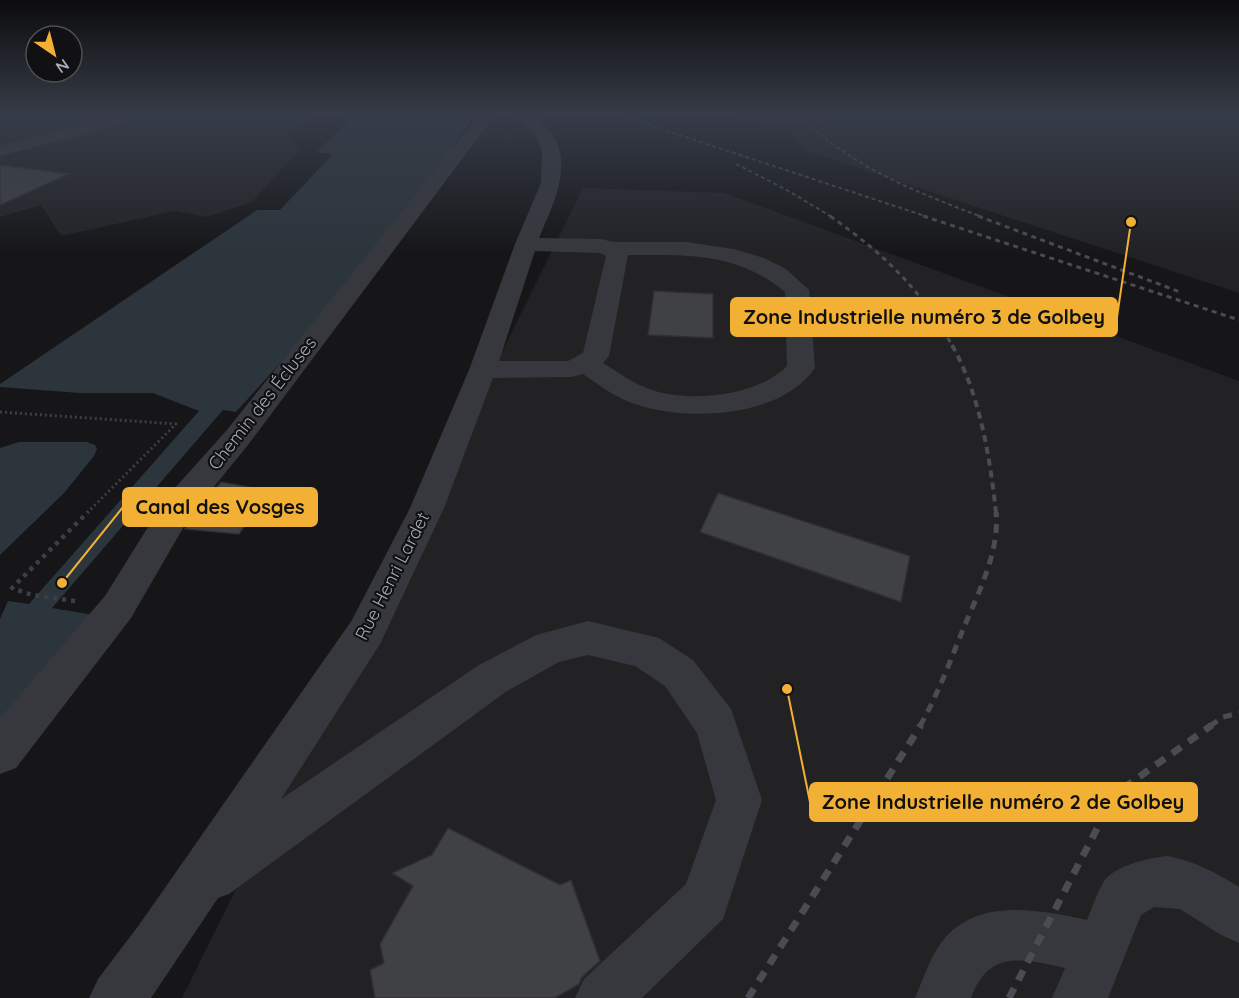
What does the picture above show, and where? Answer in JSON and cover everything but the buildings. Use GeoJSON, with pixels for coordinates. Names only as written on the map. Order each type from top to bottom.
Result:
{"type":"FeatureCollection","features":[{"type":"Feature","properties":{"kind":"street","name":"Chemin des Écluses"},"geometry":{"type":"LineString","coordinates":[[0,752],[118,607],[178,507],[237,438],[451,162]]}},
{"type":"Feature","properties":{"kind":"street","name":"Rue Henri Lardet"},"geometry":{"type":"LineString","coordinates":[[117,998],[158,944],[366,632],[427,508],[483,370],[526,244],[551,183],[551,162]]}},
{"type":"Feature","properties":{"kind":"street"},"geometry":{"type":"LineString","coordinates":[[526,244],[601,246],[612,249],[706,249],[750,259],[783,276],[797,290],[801,368],[786,383],[758,395],[702,405],[666,403],[642,397],[585,364]]}},
{"type":"Feature","properties":{"kind":"street"},"geometry":{"type":"LineString","coordinates":[[483,370],[571,369],[585,364],[596,356],[617,255],[612,249]]}},
{"type":"Feature","properties":{"kind":"street"},"geometry":{"type":"LineString","coordinates":[[196,886],[493,678],[550,647],[588,638],[645,651],[679,673],[716,724],[739,800],[705,901],[603,998]]}},
{"type":"Feature","properties":{"kind":"street"},"geometry":{"type":"LineString","coordinates":[[1080,998],[1123,897],[1137,886],[1158,879],[1197,889],[1239,917]]}},
{"type":"Feature","properties":{"kind":"street"},"geometry":{"type":"LineString","coordinates":[[943,998],[961,959],[987,938],[1040,936],[1100,950]]}},
{"type":"Feature","properties":{"kind":"path"},"geometry":{"type":"LineString","coordinates":[[0,412],[176,424],[12,588],[32,595],[64,600]]}},
{"type":"Feature","properties":{"kind":"shaded area"},"geometry":{"type":"Polygon","coordinates":[[[0,162],[289,162],[252,202],[207,217],[174,211],[61,236],[41,205],[0,217],[0,162]]]}},
{"type":"Feature","properties":{"kind":"shaded area"},"geometry":{"type":"Polygon","coordinates":[[[326,162],[443,162],[331,305],[236,412],[223,410],[52,608],[94,615],[0,725],[0,619],[8,601],[29,604],[199,411],[153,393],[80,393],[0,387],[0,384],[257,210],[280,210],[326,162]]]}},
{"type":"Feature","properties":{"kind":"shaded area"},"geometry":{"type":"Polygon","coordinates":[[[838,162],[1239,162],[1239,293],[838,162]]]}},
{"type":"Feature","properties":{"kind":"shaded area"},"geometry":{"type":"Polygon","coordinates":[[[583,188],[724,193],[1239,381],[1239,998],[182,998],[583,188]]]}},
{"type":"Feature","properties":{"kind":"shaded area"},"geometry":{"type":"Polygon","coordinates":[[[19,442],[87,442],[95,445],[97,449],[94,456],[64,493],[0,555],[0,448],[19,442]]]}},
{"type":"Feature","properties":{"kind":"railway"},"geometry":{"type":"LineString","coordinates":[[760,162],[928,217]]}},
{"type":"Feature","properties":{"kind":"railway"},"geometry":{"type":"LineString","coordinates":[[859,162],[908,187],[982,217]]}},
{"type":"Feature","properties":{"kind":"railway"},"geometry":{"type":"LineString","coordinates":[[736,164],[832,217]]}},
{"type":"Feature","properties":{"kind":"railway"},"geometry":{"type":"LineString","coordinates":[[830,216],[868,245],[900,274],[928,307],[953,347]]}},
{"type":"Feature","properties":{"kind":"railway"},"geometry":{"type":"LineString","coordinates":[[923,216],[1239,320]]}},
{"type":"Feature","properties":{"kind":"railway"},"geometry":{"type":"LineString","coordinates":[[978,216],[1180,292]]}},
{"type":"Feature","properties":{"kind":"railway"},"geometry":{"type":"LineString","coordinates":[[952,345],[962,364],[977,405],[991,470],[996,513]]}},
{"type":"Feature","properties":{"kind":"railway"},"geometry":{"type":"LineString","coordinates":[[920,726],[942,680],[986,574],[994,543],[996,513]]}},
{"type":"Feature","properties":{"kind":"railway"},"geometry":{"type":"LineString","coordinates":[[1210,726],[1223,717],[1239,713]]}},
{"type":"Feature","properties":{"kind":"railway"},"geometry":{"type":"LineString","coordinates":[[748,998],[921,725]]}},
{"type":"Feature","properties":{"kind":"railway"},"geometry":{"type":"LineString","coordinates":[[1009,998],[1115,794],[1212,725]]}},
{"type":"Feature","properties":{"kind":"place","name":"Zone Industrielle numéro 3 de Golbey"},"geometry":{"type":"Point","coordinates":[1131,222]}},
{"type":"Feature","properties":{"kind":"place","name":"Canal des Vosges"},"geometry":{"type":"Point","coordinates":[62,583]}},
{"type":"Feature","properties":{"kind":"place","name":"Zone Industrielle numéro 2 de Golbey"},"geometry":{"type":"Point","coordinates":[787,689]}}]}
